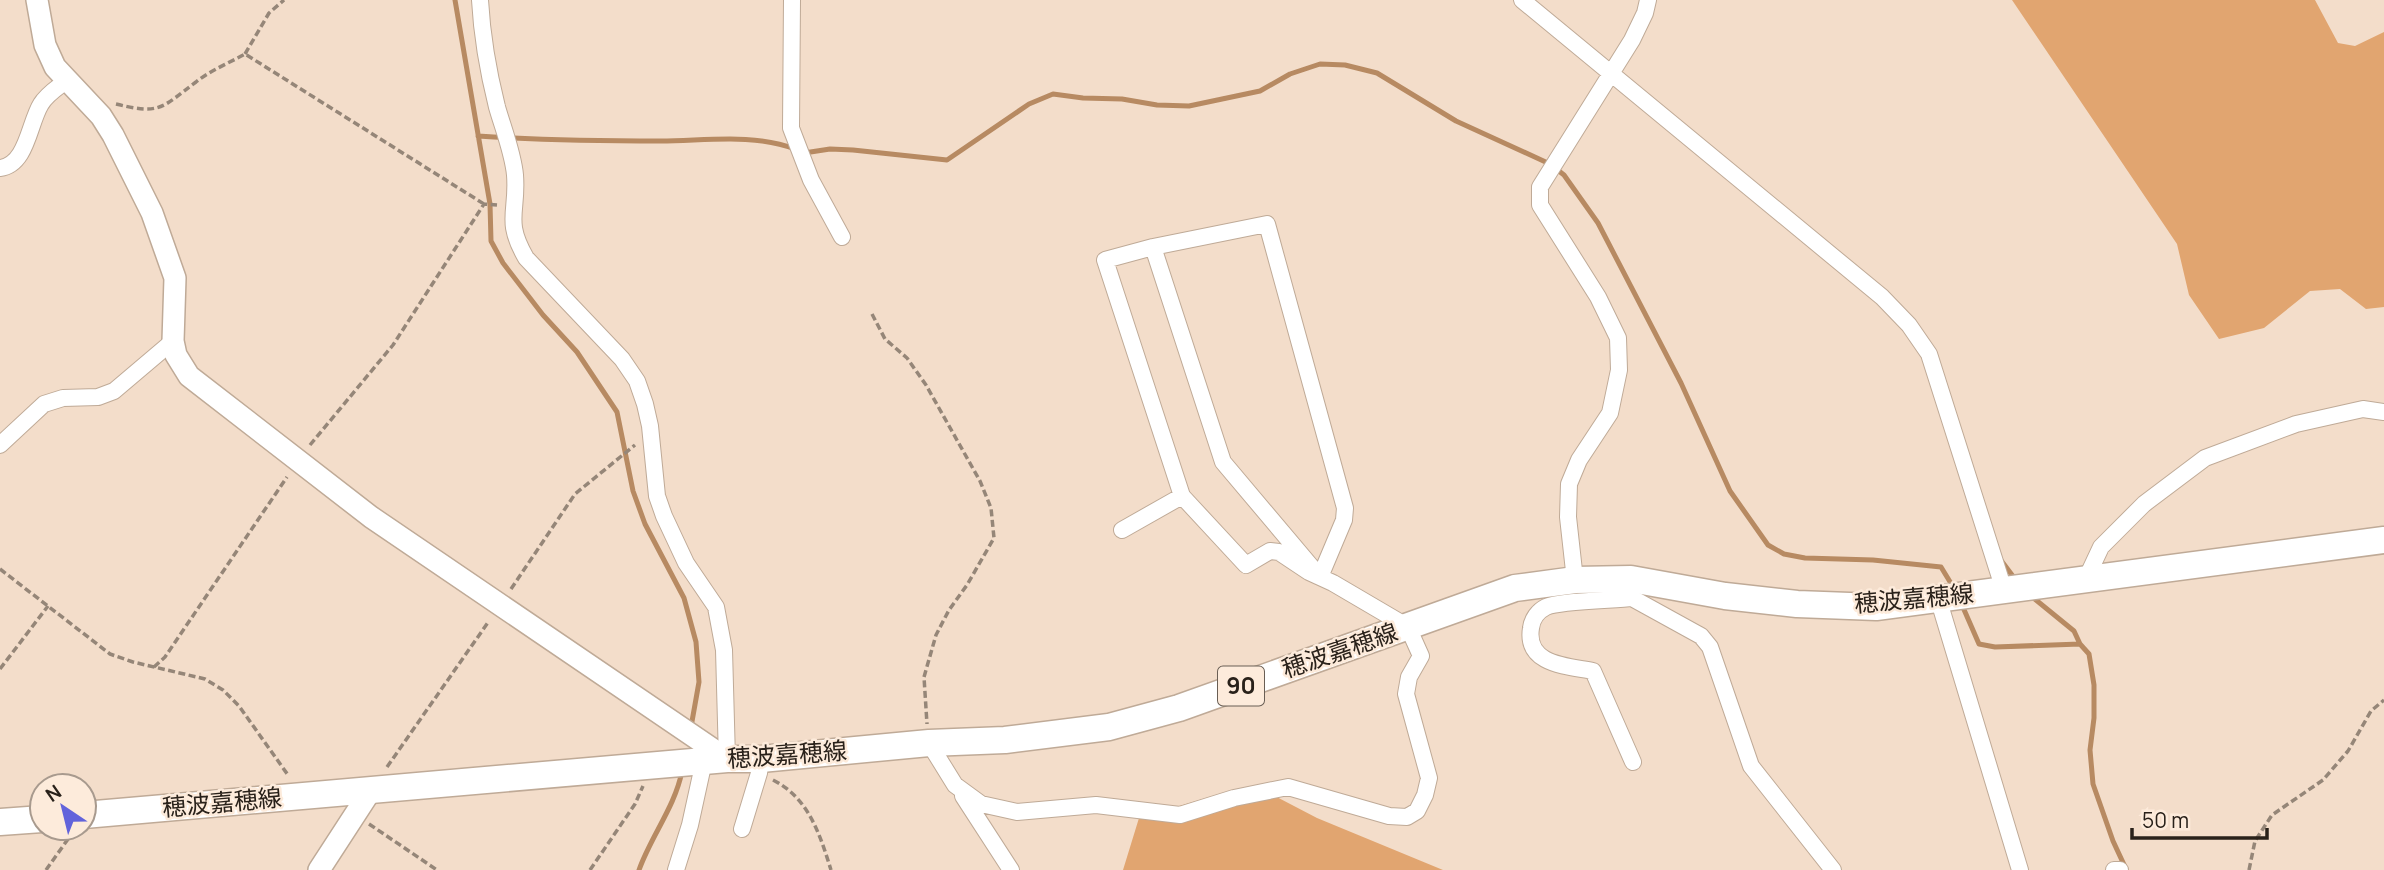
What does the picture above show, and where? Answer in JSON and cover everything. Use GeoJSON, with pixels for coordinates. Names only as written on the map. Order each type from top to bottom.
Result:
{"type":"FeatureCollection","features":[{"type":"Feature","properties":{"kind":"main road","name":"穂波嘉穂線"},"geometry":{"type":"LineString","coordinates":[[98,814],[715,760],[760,766],[929,743],[1005,740],[1109,727],[1179,708],[1515,588],[1575,580],[1632,589],[1797,604],[1876,607],[2384,540]]}},
{"type":"Feature","properties":{"kind":"main road"},"geometry":{"type":"LineString","coordinates":[[0,822],[28,820]]}},
{"type":"Feature","properties":{"kind":"street"},"geometry":{"type":"LineString","coordinates":[[37,0],[45,46],[55,67],[101,116],[152,213],[175,278],[173,341],[176,355],[189,376],[371,517],[715,760]]}},
{"type":"Feature","properties":{"kind":"street"},"geometry":{"type":"LineString","coordinates":[[480,0],[482,36],[489,76],[515,174],[512,224],[516,241],[526,258],[622,359],[636,381],[647,415],[657,496],[664,516],[686,563],[716,607],[724,650],[715,760],[676,870]]}},
{"type":"Feature","properties":{"kind":"street"},"geometry":{"type":"LineString","coordinates":[[792,0],[791,128],[811,180],[842,237]]}},
{"type":"Feature","properties":{"kind":"street"},"geometry":{"type":"LineString","coordinates":[[1522,0],[1882,297],[1909,325],[1929,354],[2004,590]]}},
{"type":"Feature","properties":{"kind":"street"},"geometry":{"type":"LineString","coordinates":[[1575,580],[1568,517],[1569,484],[1579,460],[1610,413],[1619,370],[1618,338],[1598,297],[1540,205],[1540,187],[1632,40],[1648,0]]}},
{"type":"Feature","properties":{"kind":"street"},"geometry":{"type":"LineString","coordinates":[[0,168],[14,162],[21,152],[42,102],[66,81]]}},
{"type":"Feature","properties":{"kind":"street"},"geometry":{"type":"LineString","coordinates":[[956,785],[981,804],[1017,812],[1096,805],[1180,815],[1234,798],[1288,787],[1389,816],[1407,817],[1417,811],[1429,778],[1406,694],[1409,677],[1421,656],[1408,627],[1320,577],[1279,552],[1270,551],[1246,565],[1182,496],[1105,260],[1153,247],[1267,224],[1345,508],[1344,520],[1320,577]]}},
{"type":"Feature","properties":{"kind":"street"},"geometry":{"type":"LineString","coordinates":[[1153,247],[1223,462],[1320,577]]}},
{"type":"Feature","properties":{"kind":"street"},"geometry":{"type":"LineString","coordinates":[[0,445],[44,404],[63,398],[98,397],[114,391],[173,341]]}},
{"type":"Feature","properties":{"kind":"street"},"geometry":{"type":"LineString","coordinates":[[2086,579],[2101,547],[2144,504],[2205,458],[2297,424],[2364,410],[2384,412]]}},
{"type":"Feature","properties":{"kind":"street"},"geometry":{"type":"LineString","coordinates":[[1122,530],[1182,496]]}},
{"type":"Feature","properties":{"kind":"street"},"geometry":{"type":"LineString","coordinates":[[1633,761],[1593,671],[1540,658],[1532,647],[1531,628],[1536,614],[1548,606],[1632,589],[1701,636],[1710,647],[1751,766],[1833,870]]}},
{"type":"Feature","properties":{"kind":"street"},"geometry":{"type":"LineString","coordinates":[[1938,598],[2020,870]]}},
{"type":"Feature","properties":{"kind":"street"},"geometry":{"type":"LineString","coordinates":[[929,743],[1012,870]]}},
{"type":"Feature","properties":{"kind":"street"},"geometry":{"type":"LineString","coordinates":[[742,829],[760,766]]}},
{"type":"Feature","properties":{"kind":"street"},"geometry":{"type":"LineString","coordinates":[[319,870],[371,790]]}},
{"type":"Feature","properties":{"kind":"street"},"geometry":{"type":"LineString","coordinates":[[2114,870],[2120,870]]}},
{"type":"Feature","properties":{"kind":"path"},"geometry":{"type":"LineString","coordinates":[[83,97],[152,110],[165,106],[203,77],[245,54],[269,13],[284,0]]}},
{"type":"Feature","properties":{"kind":"path"},"geometry":{"type":"LineString","coordinates":[[245,54],[484,204],[513,206]]}},
{"type":"Feature","properties":{"kind":"path"},"geometry":{"type":"LineString","coordinates":[[154,667],[165,657],[297,461],[393,345],[484,204]]}},
{"type":"Feature","properties":{"kind":"path"},"geometry":{"type":"LineString","coordinates":[[872,314],[885,339],[907,358],[926,385],[980,481],[991,508],[994,538],[936,635],[923,677],[929,743]]}},
{"type":"Feature","properties":{"kind":"path"},"geometry":{"type":"LineString","coordinates":[[0,569],[110,654],[205,679],[222,690],[239,706],[302,796]]}},
{"type":"Feature","properties":{"kind":"path"},"geometry":{"type":"LineString","coordinates":[[0,669],[48,606]]}},
{"type":"Feature","properties":{"kind":"path"},"geometry":{"type":"LineString","coordinates":[[2249,870],[2255,841],[2272,815],[2323,780],[2348,751],[2371,710],[2384,700]]}},
{"type":"Feature","properties":{"kind":"path"},"geometry":{"type":"LineString","coordinates":[[590,870],[635,804],[645,780],[645,766]]}},
{"type":"Feature","properties":{"kind":"path"},"geometry":{"type":"LineString","coordinates":[[760,766],[805,806],[818,828],[831,870]]}},
{"type":"Feature","properties":{"kind":"path"},"geometry":{"type":"LineString","coordinates":[[356,815],[437,870]]}},
{"type":"Feature","properties":{"kind":"path"},"geometry":{"type":"LineString","coordinates":[[46,870],[66,842]]}},
{"type":"Feature","properties":{"kind":"shaded area"},"geometry":{"type":"Polygon","coordinates":[[[2012,0],[2315,0],[2338,43],[2355,46],[2384,32],[2384,307],[2366,309],[2340,289],[2310,291],[2264,328],[2219,339],[2189,295],[2177,244],[2012,0]]]}},
{"type":"Feature","properties":{"kind":"shaded area"},"geometry":{"type":"Polygon","coordinates":[[[1267,792],[1317,818],[1443,870],[1123,870],[1139,818],[1223,793],[1267,792]]]}},
{"type":"Feature","properties":{"kind":"waterway"},"geometry":{"type":"LineString","coordinates":[[455,0],[490,204],[491,241],[503,263],[543,315],[577,352],[617,412],[633,491],[645,524],[684,598],[696,642],[699,682],[691,727]]}},
{"type":"Feature","properties":{"kind":"waterway"},"geometry":{"type":"LineString","coordinates":[[804,153],[830,149],[853,150],[947,160],[1029,104],[1053,94],[1189,106],[1260,91],[1290,74],[1320,64],[1345,65],[1377,73],[1456,121],[1550,164],[1564,175],[1598,223],[1681,383],[1730,491],[1768,545],[1784,554],[1805,558],[1873,560],[1941,567],[1955,590]]}},
{"type":"Feature","properties":{"kind":"waterway"},"geometry":{"type":"LineString","coordinates":[[478,136],[615,141],[746,139],[795,149]]}},
{"type":"Feature","properties":{"kind":"waterway"},"geometry":{"type":"LineString","coordinates":[[2000,559],[2015,579]]}},
{"type":"Feature","properties":{"kind":"waterway"},"geometry":{"type":"LineString","coordinates":[[2031,596],[2074,631],[2089,654],[2094,685],[2090,750],[2093,784],[2126,869]]}},
{"type":"Feature","properties":{"kind":"waterway"},"geometry":{"type":"LineString","coordinates":[[1962,605],[1979,644],[1995,647],[2080,644]]}},
{"type":"Feature","properties":{"kind":"waterway"},"geometry":{"type":"LineString","coordinates":[[639,870],[674,797],[682,771]]}}]}
